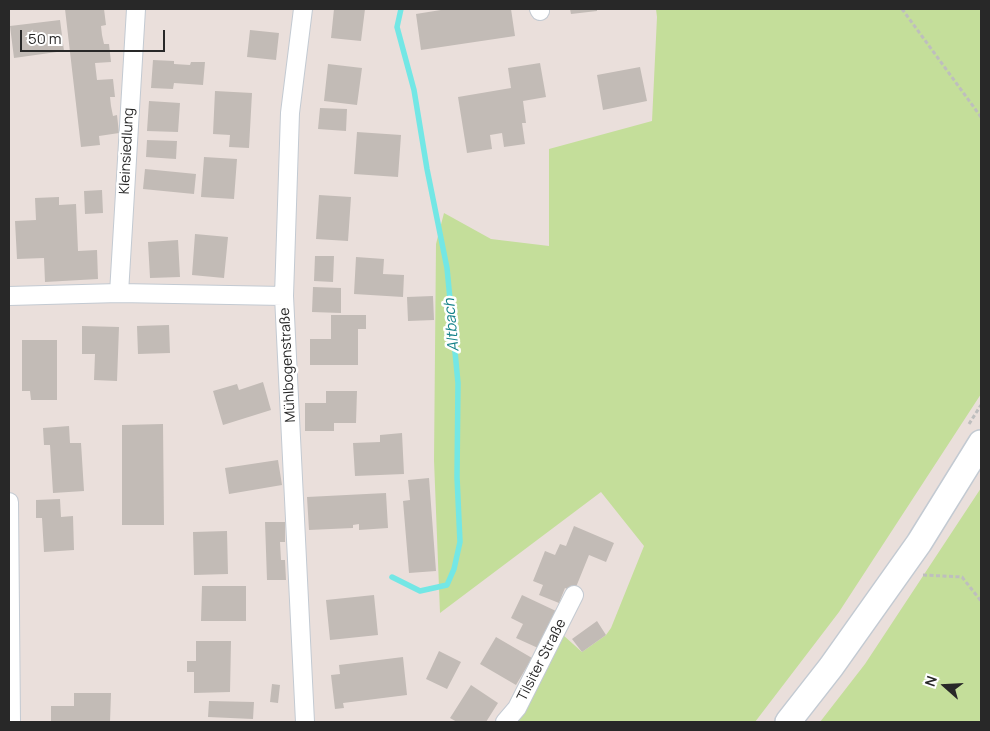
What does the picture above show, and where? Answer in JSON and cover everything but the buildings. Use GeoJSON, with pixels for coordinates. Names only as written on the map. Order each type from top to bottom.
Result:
{"type":"FeatureCollection","features":[{"type":"Feature","properties":{"kind":"main road"},"geometry":{"type":"LineString","coordinates":[[788,722],[919,544],[981,443]]}},
{"type":"Feature","properties":{"kind":"street","name":"Kleinsiedlung"},"geometry":{"type":"LineString","coordinates":[[119,293],[136,9]]}},
{"type":"Feature","properties":{"kind":"street","name":"Mühlbogenstraße"},"geometry":{"type":"LineString","coordinates":[[302,9],[290,113],[284,296],[305,722]]}},
{"type":"Feature","properties":{"kind":"street"},"geometry":{"type":"LineString","coordinates":[[9,296],[119,293],[284,296]]}},
{"type":"Feature","properties":{"kind":"street"},"geometry":{"type":"LineString","coordinates":[[9,502],[10,722]]}},
{"type":"Feature","properties":{"kind":"street","name":"Tilsiter Straße"},"geometry":{"type":"LineString","coordinates":[[505,722],[517,708],[574,595]]}},
{"type":"Feature","properties":{"kind":"path"},"geometry":{"type":"LineString","coordinates":[[902,9],[981,117]]}},
{"type":"Feature","properties":{"kind":"path"},"geometry":{"type":"LineString","coordinates":[[924,575],[962,577],[981,601]]}},
{"type":"Feature","properties":{"kind":"green space"},"geometry":{"type":"Polygon","coordinates":[[[656,9],[981,9],[981,394],[839,612],[755,722],[518,722],[563,635],[582,652],[606,635],[611,628],[644,546],[601,492],[440,613],[434,460],[436,244],[444,213],[491,239],[549,246],[549,149],[652,121],[656,9]]]}},
{"type":"Feature","properties":{"kind":"green space"},"geometry":{"type":"Polygon","coordinates":[[[981,488],[981,722],[820,722],[865,664],[981,488]]]}},
{"type":"Feature","properties":{"kind":"waterway","name":"Altbach"},"geometry":{"type":"LineString","coordinates":[[392,577],[420,591],[447,585],[454,569],[460,542],[457,477],[458,383],[447,268],[427,169],[414,90],[397,27],[401,9]]}}]}
